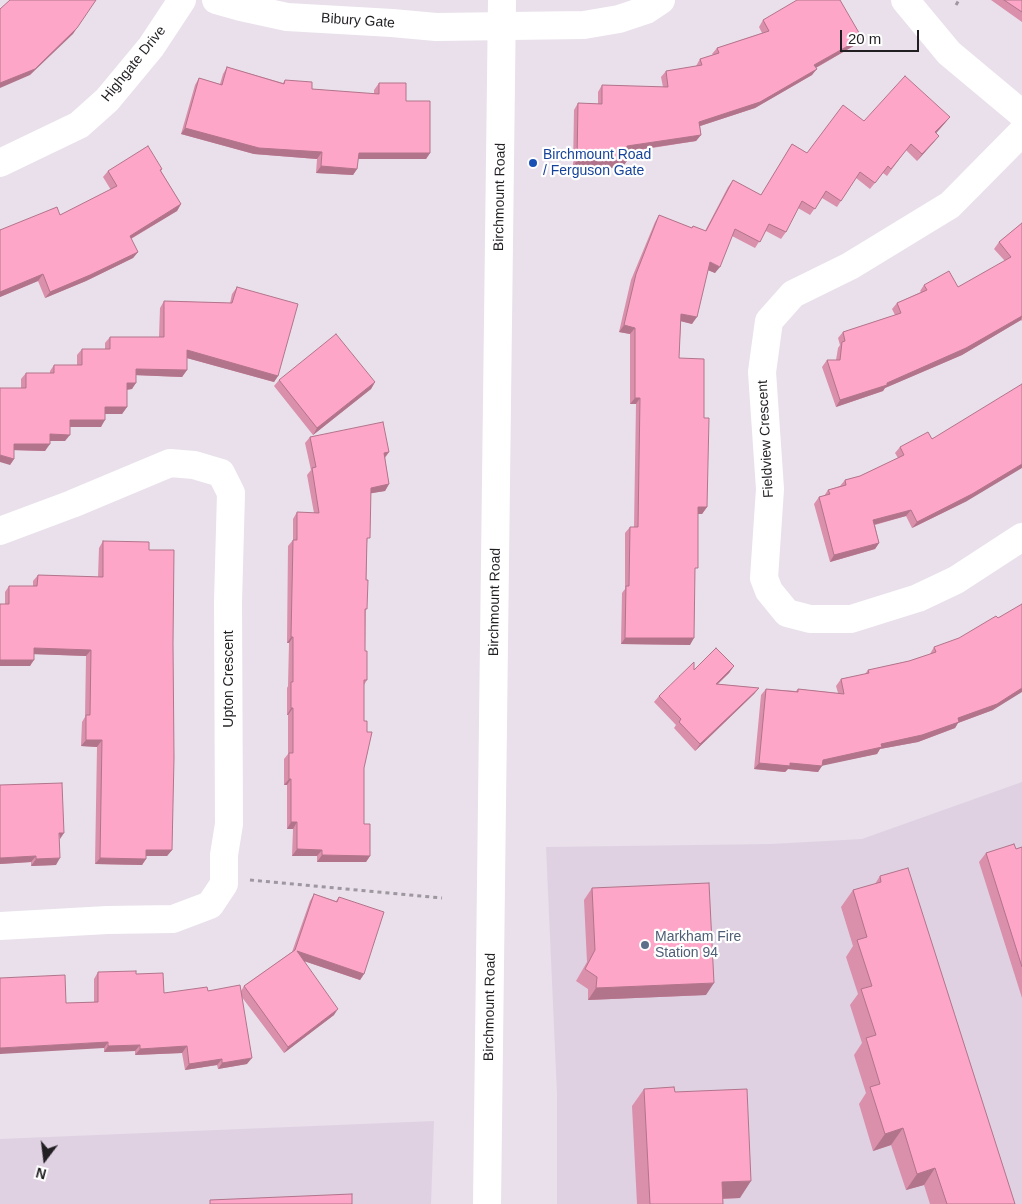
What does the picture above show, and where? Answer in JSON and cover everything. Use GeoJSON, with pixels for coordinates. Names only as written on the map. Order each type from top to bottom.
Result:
{"type":"FeatureCollection","features":[{"type":"Feature","properties":{"kind":"street","name":"Highgate Drive"},"geometry":{"type":"LineString","coordinates":[[0,163],[80,124],[107,100],[151,47],[182,0]]}},
{"type":"Feature","properties":{"kind":"street","name":"Bibury Gate"},"geometry":{"type":"LineString","coordinates":[[216,0],[287,17],[436,27],[502,13],[584,25],[646,10],[662,0]]}},
{"type":"Feature","properties":{"kind":"street"},"geometry":{"type":"LineString","coordinates":[[904,0],[949,53],[1022,114]]}},
{"type":"Feature","properties":{"kind":"street","name":"Birchmount Road"},"geometry":{"type":"LineString","coordinates":[[487,1204],[502,13]]}},
{"type":"Feature","properties":{"kind":"street","name":"Fieldview Crescent"},"geometry":{"type":"LineString","coordinates":[[1022,132],[950,205],[850,266],[793,294],[769,321],[762,372],[770,489],[764,578],[769,591],[787,612],[810,619],[851,619],[918,598],[956,580],[1022,537]]}},
{"type":"Feature","properties":{"kind":"street","name":"Upton Crescent"},"geometry":{"type":"LineString","coordinates":[[0,531],[72,504],[170,463],[194,466],[220,473],[231,493],[228,602],[229,824],[224,856],[224,884],[210,905],[173,919],[107,920],[0,926]]}},
{"type":"Feature","properties":{"kind":"path"},"geometry":{"type":"LineString","coordinates":[[956,5],[959,0]]}},
{"type":"Feature","properties":{"kind":"path"},"geometry":{"type":"LineString","coordinates":[[224,878],[442,898]]}},
{"type":"Feature","properties":{"kind":"shaded area"},"geometry":{"type":"Polygon","coordinates":[[[1022,782],[1022,1204],[557,1204],[557,1094],[546,847],[771,844],[862,839],[1022,782]]]}},
{"type":"Feature","properties":{"kind":"shaded area"},"geometry":{"type":"Polygon","coordinates":[[[434,1121],[431,1204],[0,1204],[0,1139],[434,1121]]]}},
{"type":"Feature","properties":{"kind":"building"},"geometry":{"type":"Polygon","coordinates":[[[10,0],[96,0],[77,28],[35,69],[0,83],[0,9],[10,0]]]}},
{"type":"Feature","properties":{"kind":"building"},"geometry":{"type":"Polygon","coordinates":[[[797,0],[840,0],[862,38],[814,65],[817,69],[760,102],[699,122],[701,135],[627,146],[627,161],[577,160],[578,103],[602,104],[602,85],[668,87],[666,71],[702,65],[700,59],[719,53],[717,48],[769,31],[763,20],[797,0]]]}},
{"type":"Feature","properties":{"kind":"building"},"geometry":{"type":"Polygon","coordinates":[[[1004,0],[1022,0],[1022,12],[1004,0]]]}},
{"type":"Feature","properties":{"kind":"building"},"geometry":{"type":"Polygon","coordinates":[[[227,67],[284,84],[285,80],[312,82],[312,89],[379,94],[379,83],[406,83],[406,101],[430,101],[430,153],[359,153],[357,169],[321,166],[322,152],[259,148],[185,128],[199,78],[222,85],[227,67]]]}},
{"type":"Feature","properties":{"kind":"building"},"geometry":{"type":"Polygon","coordinates":[[[905,76],[950,117],[935,132],[939,136],[922,154],[911,144],[891,169],[888,166],[875,183],[860,172],[841,201],[826,191],[815,209],[802,201],[786,232],[769,224],[760,242],[735,229],[720,267],[710,262],[697,317],[681,314],[679,358],[704,359],[704,418],[709,418],[707,507],[698,507],[698,568],[695,568],[694,638],[625,638],[626,586],[629,586],[630,527],[638,527],[640,398],[635,398],[635,328],[624,325],[636,274],[659,215],[692,228],[693,226],[706,231],[733,180],[761,195],[792,144],[807,153],[843,105],[864,121],[905,76]]]}},
{"type":"Feature","properties":{"kind":"building"},"geometry":{"type":"Polygon","coordinates":[[[148,146],[181,204],[130,236],[138,252],[50,292],[43,274],[0,292],[0,230],[57,207],[60,215],[117,186],[108,171],[148,146]]]}},
{"type":"Feature","properties":{"kind":"building"},"geometry":{"type":"Polygon","coordinates":[[[1022,223],[1022,316],[966,348],[887,383],[887,385],[840,400],[827,360],[840,360],[842,342],[845,341],[843,332],[901,313],[897,303],[927,290],[924,285],[949,271],[958,287],[1011,257],[999,242],[1022,223]]]}},
{"type":"Feature","properties":{"kind":"building"},"geometry":{"type":"Polygon","coordinates":[[[237,287],[298,304],[278,376],[187,350],[187,370],[136,369],[136,383],[127,383],[127,407],[105,407],[105,420],[70,420],[70,435],[50,434],[50,444],[14,444],[14,459],[0,455],[0,388],[26,388],[26,373],[54,373],[54,365],[82,365],[82,349],[110,349],[110,337],[164,337],[164,301],[232,303],[237,287]]]}},
{"type":"Feature","properties":{"kind":"building"},"geometry":{"type":"Polygon","coordinates":[[[336,334],[375,382],[317,428],[279,380],[336,334]]]}},
{"type":"Feature","properties":{"kind":"building"},"geometry":{"type":"Polygon","coordinates":[[[1022,384],[1022,464],[972,494],[917,522],[911,510],[873,520],[879,543],[834,555],[819,497],[830,494],[828,490],[846,485],[845,480],[860,476],[904,455],[900,447],[928,432],[932,439],[1022,384]]]}},
{"type":"Feature","properties":{"kind":"building"},"geometry":{"type":"Polygon","coordinates":[[[383,422],[389,452],[384,453],[389,484],[371,488],[370,538],[367,538],[366,580],[368,580],[367,609],[365,609],[365,651],[367,651],[367,680],[364,680],[364,721],[367,721],[367,732],[372,732],[364,768],[364,824],[370,824],[370,856],[322,855],[322,850],[297,849],[297,822],[291,822],[289,753],[293,753],[291,682],[293,682],[293,637],[291,637],[293,540],[297,540],[297,512],[319,513],[312,468],[316,467],[310,437],[383,422]]]}},
{"type":"Feature","properties":{"kind":"building"},"geometry":{"type":"Polygon","coordinates":[[[103,541],[149,542],[149,550],[174,550],[172,850],[146,850],[146,859],[100,858],[102,740],[86,740],[86,715],[90,715],[91,650],[34,648],[34,660],[0,660],[0,604],[9,604],[9,586],[37,586],[38,575],[103,577],[103,541]]]}},
{"type":"Feature","properties":{"kind":"building"},"geometry":{"type":"Polygon","coordinates":[[[1022,604],[1022,688],[997,704],[958,718],[959,722],[922,735],[881,744],[882,747],[823,760],[822,766],[790,763],[790,766],[759,763],[766,689],[798,692],[798,689],[844,694],[841,679],[869,673],[868,670],[909,661],[936,652],[934,647],[959,638],[996,616],[998,618],[1022,604]]]}},
{"type":"Feature","properties":{"kind":"building"},"geometry":{"type":"Polygon","coordinates":[[[716,648],[734,666],[716,684],[759,688],[700,744],[679,722],[681,719],[659,696],[694,662],[694,670],[716,648]]]}},
{"type":"Feature","properties":{"kind":"building"},"geometry":{"type":"Polygon","coordinates":[[[62,783],[64,833],[59,833],[60,858],[36,859],[36,856],[0,858],[0,785],[62,783]]]}},
{"type":"Feature","properties":{"kind":"building"},"geometry":{"type":"Polygon","coordinates":[[[1014,844],[1016,849],[1022,847],[1022,967],[986,853],[1014,844]]]}},
{"type":"Feature","properties":{"kind":"building"},"geometry":{"type":"Polygon","coordinates":[[[908,868],[1015,1204],[947,1204],[935,1168],[917,1174],[903,1128],[885,1134],[870,1087],[880,1084],[866,1038],[876,1035],[861,989],[872,986],[857,940],[867,937],[853,890],[881,882],[880,876],[908,868]]]}},
{"type":"Feature","properties":{"kind":"building","name":"Markham Fire Station 94"},"geometry":{"type":"Polygon","coordinates":[[[709,883],[714,983],[596,988],[597,977],[585,969],[595,950],[592,888],[709,883]]]}},
{"type":"Feature","properties":{"kind":"building"},"geometry":{"type":"Polygon","coordinates":[[[314,894],[337,902],[339,897],[384,912],[364,974],[297,951],[338,1009],[288,1047],[244,986],[295,950],[314,894]]]}},
{"type":"Feature","properties":{"kind":"building"},"geometry":{"type":"Polygon","coordinates":[[[136,971],[136,974],[163,973],[164,993],[207,987],[208,991],[240,985],[252,1058],[222,1063],[222,1059],[189,1064],[187,1046],[140,1049],[140,1045],[108,1046],[108,1042],[0,1048],[0,978],[65,975],[66,1003],[98,1002],[98,972],[136,971]]]}},
{"type":"Feature","properties":{"kind":"building"},"geometry":{"type":"Polygon","coordinates":[[[674,1087],[675,1092],[747,1089],[751,1181],[722,1182],[723,1204],[650,1204],[644,1089],[674,1087]]]}},
{"type":"Feature","properties":{"kind":"building"},"geometry":{"type":"Polygon","coordinates":[[[352,1194],[352,1204],[210,1204],[210,1200],[352,1194]]]}},
{"type":"Feature","properties":{"kind":"place","name":"Birchmount Road / Ferguson Gate"},"geometry":{"type":"Point","coordinates":[533,163]}},
{"type":"Feature","properties":{"kind":"place","name":"Markham Fire Station 94"},"geometry":{"type":"Point","coordinates":[645,945]}}]}
